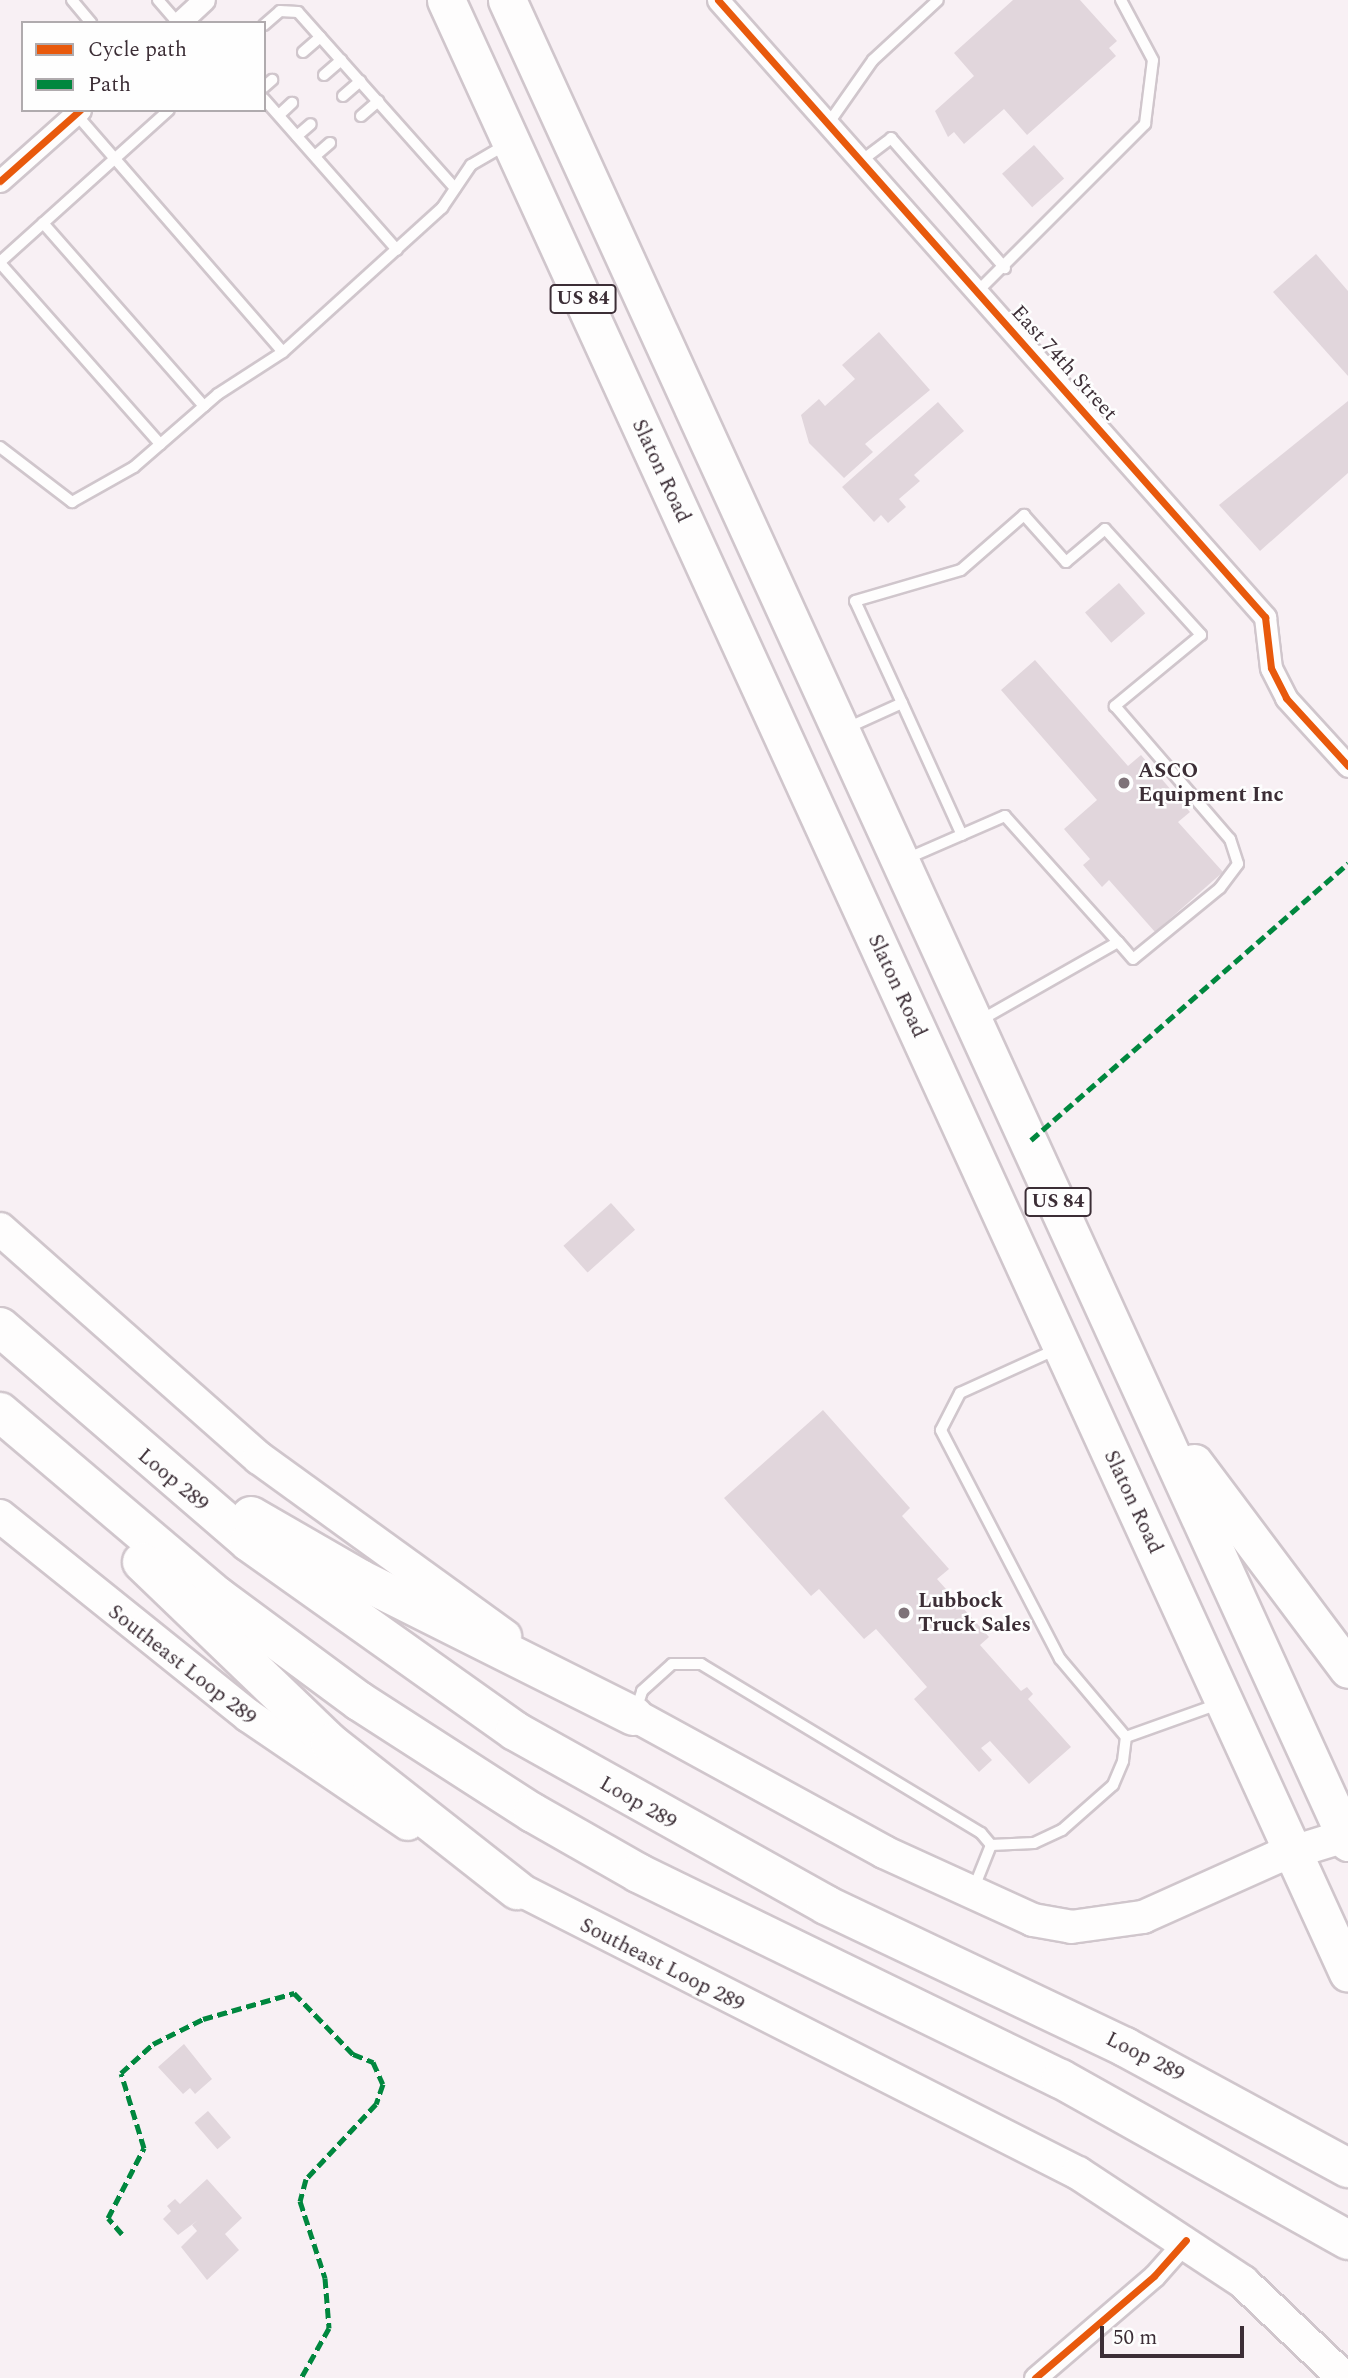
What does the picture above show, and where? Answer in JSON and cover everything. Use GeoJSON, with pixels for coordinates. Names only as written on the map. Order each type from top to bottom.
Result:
{"type":"FeatureCollection","features":[{"type":"Feature","properties":{"kind":"highway","name":"Slaton Road"},"geometry":{"type":"LineString","coordinates":[[446,0],[1348,1973]]}},
{"type":"Feature","properties":{"kind":"highway","name":"US 84"},"geometry":{"type":"LineString","coordinates":[[507,0],[977,1022],[1347,1837]]}},
{"type":"Feature","properties":{"kind":"highway"},"geometry":{"type":"LineString","coordinates":[[801,776],[849,744]]}},
{"type":"Feature","properties":{"kind":"highway"},"geometry":{"type":"LineString","coordinates":[[0,1306],[223,1497],[288,1540],[634,1716]]}},
{"type":"Feature","properties":{"kind":"highway","name":"Loop 289"},"geometry":{"type":"LineString","coordinates":[[0,1327],[248,1542],[515,1731],[826,1905],[1114,2042],[1348,2168]]}},
{"type":"Feature","properties":{"kind":"highway"},"geometry":{"type":"LineString","coordinates":[[1121,1344],[1202,1475],[1348,1669]]}},
{"type":"Feature","properties":{"kind":"highway"},"geometry":{"type":"LineString","coordinates":[[0,1413],[320,1734],[517,1890]]}},
{"type":"Feature","properties":{"kind":"highway"},"geometry":{"type":"LineString","coordinates":[[0,1413],[217,1596],[359,1702],[533,1813],[750,1930],[1061,2079],[1348,2240]]}},
{"type":"Feature","properties":{"kind":"main road"},"geometry":{"type":"LineString","coordinates":[[0,1228],[179,1393],[342,1523],[634,1716],[777,1798],[971,1893],[1033,1920],[1104,1926],[1194,1897],[1293,1853],[1347,1837]]}},
{"type":"Feature","properties":{"kind":"main road","name":"Southeast Loop 289"},"geometry":{"type":"LineString","coordinates":[[0,1516],[284,1742],[517,1890],[1078,2173],[1186,2240],[1243,2282],[1344,2378]]}},
{"type":"Feature","properties":{"kind":"street"},"geometry":{"type":"LineString","coordinates":[[185,21],[204,0]]}},
{"type":"Feature","properties":{"kind":"street","name":"East 74th Street"},"geometry":{"type":"LineString","coordinates":[[718,0],[1265,617],[1271,668],[1286,698],[1348,766]]}},
{"type":"Feature","properties":{"kind":"street"},"geometry":{"type":"LineString","coordinates":[[0,181],[78,112]]}},
{"type":"Feature","properties":{"kind":"street"},"geometry":{"type":"LineString","coordinates":[[1035,2378],[1154,2276],[1186,2240]]}},
{"type":"Feature","properties":{"kind":"lane"},"geometry":{"type":"LineString","coordinates":[[72,0],[90,21]]}},
{"type":"Feature","properties":{"kind":"lane"},"geometry":{"type":"LineString","coordinates":[[158,0],[185,21]]}},
{"type":"Feature","properties":{"kind":"lane"},"geometry":{"type":"LineString","coordinates":[[828,124],[873,60],[938,0]]}},
{"type":"Feature","properties":{"kind":"lane"},"geometry":{"type":"LineString","coordinates":[[977,292],[1005,268],[1145,124],[1153,60],[1121,0]]}},
{"type":"Feature","properties":{"kind":"lane"},"geometry":{"type":"LineString","coordinates":[[266,23],[280,11],[298,12],[456,188]]}},
{"type":"Feature","properties":{"kind":"lane"},"geometry":{"type":"LineString","coordinates":[[303,52],[320,37]]}},
{"type":"Feature","properties":{"kind":"lane"},"geometry":{"type":"LineString","coordinates":[[324,75],[341,60]]}},
{"type":"Feature","properties":{"kind":"lane"},"geometry":{"type":"LineString","coordinates":[[343,96],[360,81]]}},
{"type":"Feature","properties":{"kind":"lane"},"geometry":{"type":"LineString","coordinates":[[266,101],[397,250]]}},
{"type":"Feature","properties":{"kind":"lane"},"geometry":{"type":"LineString","coordinates":[[361,116],[378,101]]}},
{"type":"Feature","properties":{"kind":"lane"},"geometry":{"type":"LineString","coordinates":[[278,116],[292,103]]}},
{"type":"Feature","properties":{"kind":"lane"},"geometry":{"type":"LineString","coordinates":[[78,112],[115,159],[283,352]]}},
{"type":"Feature","properties":{"kind":"lane"},"geometry":{"type":"LineString","coordinates":[[160,444],[0,262],[167,112]]}},
{"type":"Feature","properties":{"kind":"lane"},"geometry":{"type":"LineString","coordinates":[[297,136],[311,124]]}},
{"type":"Feature","properties":{"kind":"lane"},"geometry":{"type":"LineString","coordinates":[[861,161],[891,138],[1005,268]]}},
{"type":"Feature","properties":{"kind":"lane"},"geometry":{"type":"LineString","coordinates":[[0,447],[72,502],[134,467],[204,406],[283,352],[397,250],[456,188],[471,165],[511,141]]}},
{"type":"Feature","properties":{"kind":"lane"},"geometry":{"type":"LineString","coordinates":[[315,156],[330,143]]}},
{"type":"Feature","properties":{"kind":"lane"},"geometry":{"type":"LineString","coordinates":[[43,223],[204,406]]}},
{"type":"Feature","properties":{"kind":"lane"},"geometry":{"type":"LineString","coordinates":[[902,860],[962,835],[1005,816],[1133,959],[1220,888],[1238,864],[1230,839],[1115,706],[1201,635],[1105,529],[1066,562],[1024,515],[961,570],[855,600],[962,835]]}},
{"type":"Feature","properties":{"kind":"lane"},"geometry":{"type":"LineString","coordinates":[[849,744],[902,703]]}},
{"type":"Feature","properties":{"kind":"lane"},"geometry":{"type":"LineString","coordinates":[[977,1022],[1118,942]]}},
{"type":"Feature","properties":{"kind":"lane"},"geometry":{"type":"LineString","coordinates":[[1062,1347],[960,1393],[941,1430],[1060,1659],[1126,1737]]}},
{"type":"Feature","properties":{"kind":"lane"},"geometry":{"type":"LineString","coordinates":[[634,1716],[642,1691],[673,1664],[701,1664],[981,1833],[991,1845]]}},
{"type":"Feature","properties":{"kind":"lane"},"geometry":{"type":"LineString","coordinates":[[1126,1737],[1224,1702]]}},
{"type":"Feature","properties":{"kind":"lane"},"geometry":{"type":"LineString","coordinates":[[991,1845],[1034,1843],[1094,1805],[1113,1785],[1126,1737]]}},
{"type":"Feature","properties":{"kind":"lane"},"geometry":{"type":"LineString","coordinates":[[971,1893],[991,1845]]}},
{"type":"Feature","properties":{"kind":"building"},"geometry":{"type":"Polygon","coordinates":[[[1013,0],[1080,0],[1117,41],[1109,48],[1116,56],[1027,135],[1004,109],[964,144],[954,132],[948,137],[935,111],[974,76],[954,53],[1013,0]]]}},
{"type":"Feature","properties":{"kind":"building"},"geometry":{"type":"Polygon","coordinates":[[[1034,145],[1064,178],[1032,207],[1002,174],[1034,145]]]}},
{"type":"Feature","properties":{"kind":"building"},"geometry":{"type":"Polygon","coordinates":[[[1316,254],[1348,291],[1348,376],[1273,292],[1316,254]]]}},
{"type":"Feature","properties":{"kind":"building"},"geometry":{"type":"Polygon","coordinates":[[[879,332],[930,390],[865,444],[873,452],[844,478],[809,443],[801,415],[819,399],[825,406],[855,379],[842,365],[879,332]]]}},
{"type":"Feature","properties":{"kind":"building"},"geometry":{"type":"Polygon","coordinates":[[[1348,401],[1348,473],[1260,551],[1219,505],[1348,401]]]}},
{"type":"Feature","properties":{"kind":"building"},"geometry":{"type":"Polygon","coordinates":[[[938,402],[964,431],[914,475],[920,481],[899,499],[906,507],[888,523],[881,515],[874,522],[842,487],[938,402]]]}},
{"type":"Feature","properties":{"kind":"building"},"geometry":{"type":"Polygon","coordinates":[[[1119,583],[1145,613],[1111,643],[1085,613],[1119,583]]]}},
{"type":"Feature","properties":{"kind":"building","name":"ASCO Equipment Inc"},"geometry":{"type":"Polygon","coordinates":[[[1035,660],[1128,766],[1141,755],[1190,812],[1178,822],[1223,872],[1155,932],[1109,880],[1102,887],[1083,865],[1090,859],[1064,829],[1097,800],[1001,690],[1035,660]]]}},
{"type":"Feature","properties":{"kind":"building"},"geometry":{"type":"Polygon","coordinates":[[[611,1203],[635,1230],[588,1273],[563,1246],[611,1203]]]}},
{"type":"Feature","properties":{"kind":"building","name":"Lubbock Truck Sales"},"geometry":{"type":"Polygon","coordinates":[[[823,1410],[910,1508],[902,1516],[949,1569],[937,1579],[989,1637],[980,1645],[1021,1691],[1027,1687],[1033,1694],[1028,1699],[1071,1747],[1029,1784],[990,1741],[981,1748],[992,1760],[979,1772],[914,1699],[927,1687],[876,1629],[864,1639],[819,1589],[811,1596],[724,1498],[823,1410]]]}},
{"type":"Feature","properties":{"kind":"building"},"geometry":{"type":"Polygon","coordinates":[[[184,2044],[212,2079],[195,2094],[190,2088],[183,2094],[158,2067],[184,2044]]]}},
{"type":"Feature","properties":{"kind":"building"},"geometry":{"type":"Polygon","coordinates":[[[208,2111],[231,2137],[217,2149],[194,2123],[208,2111]]]}},
{"type":"Feature","properties":{"kind":"building"},"geometry":{"type":"Polygon","coordinates":[[[207,2179],[242,2218],[225,2234],[239,2250],[207,2280],[181,2247],[197,2231],[192,2225],[198,2220],[178,2235],[163,2219],[171,2211],[167,2206],[175,2199],[180,2204],[207,2179]]]}},
{"type":"Feature","properties":{"kind":"marked path"},"geometry":{"type":"LineString","coordinates":[[1031,1140],[1348,863]]}},
{"type":"Feature","properties":{"kind":"marked path"},"geometry":{"type":"LineString","coordinates":[[122,2234],[108,2218],[144,2148],[121,2073],[153,2044],[203,2019],[294,1993],[353,2054],[373,2062],[383,2084],[376,2104],[306,2179],[300,2201],[325,2278],[329,2328],[301,2378]]}},
{"type":"Feature","properties":{"kind":"cycle path"},"geometry":{"type":"LineString","coordinates":[[718,0],[1265,617],[1271,668],[1286,698],[1348,766]]}},
{"type":"Feature","properties":{"kind":"cycle path"},"geometry":{"type":"LineString","coordinates":[[0,181],[78,112]]}},
{"type":"Feature","properties":{"kind":"cycle path"},"geometry":{"type":"LineString","coordinates":[[1035,2378],[1154,2276],[1186,2240]]}},
{"type":"Feature","properties":{"kind":"place","name":"ASCO Equipment Inc"},"geometry":{"type":"Point","coordinates":[1124,783]}},
{"type":"Feature","properties":{"kind":"place","name":"Lubbock Truck Sales"},"geometry":{"type":"Point","coordinates":[904,1613]}}]}
